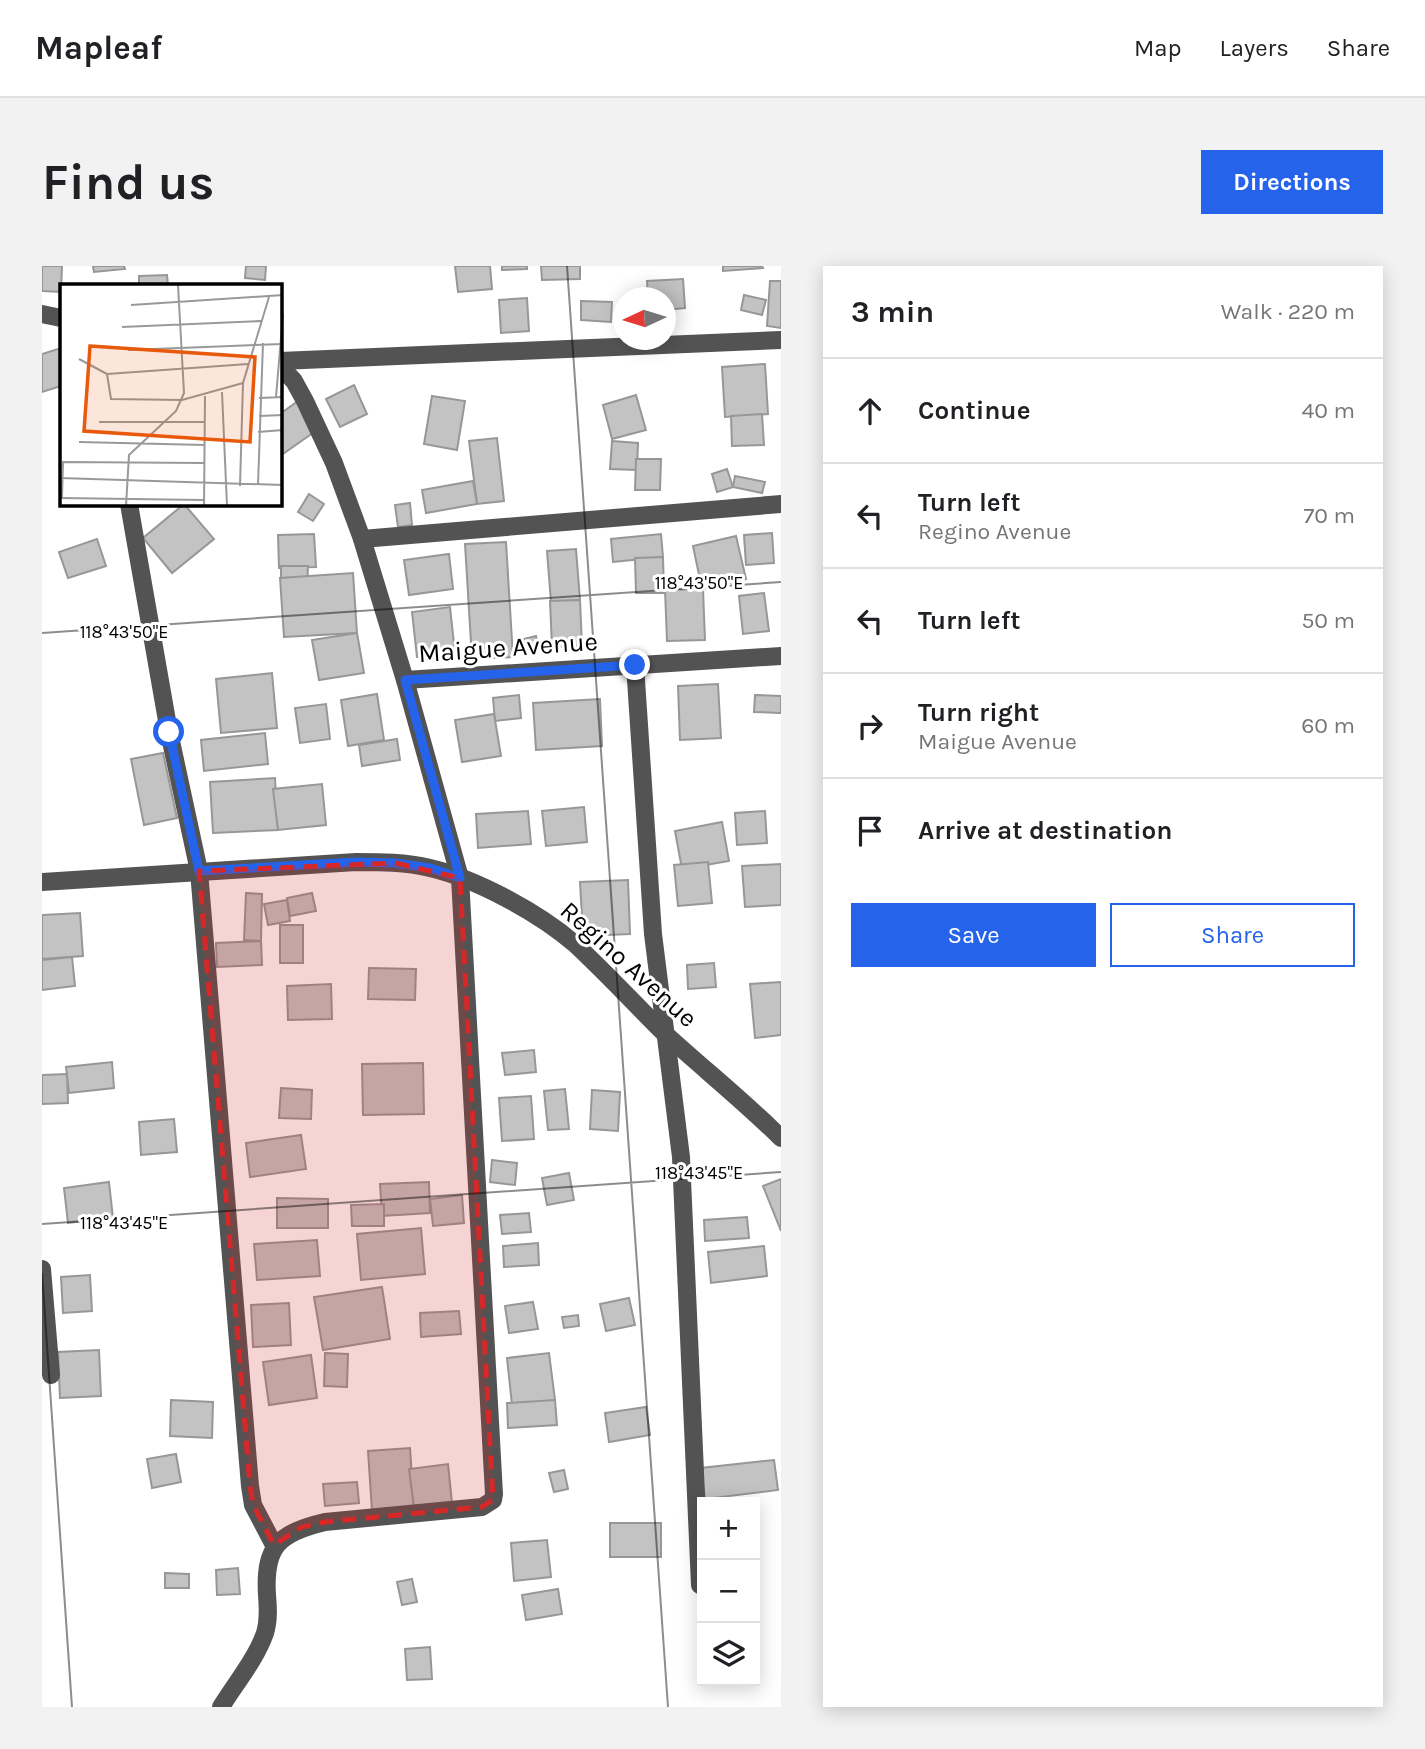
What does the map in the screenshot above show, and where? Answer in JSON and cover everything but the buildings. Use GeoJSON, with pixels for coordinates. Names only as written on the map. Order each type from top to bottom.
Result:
{"type":"FeatureCollection","features":[{"type":"Feature","properties":{"kind":"street"},"geometry":{"type":"LineString","coordinates":[[42,314],[60,318]]}},
{"type":"Feature","properties":{"kind":"street"},"geometry":{"type":"LineString","coordinates":[[282,364],[781,340]]}},
{"type":"Feature","properties":{"kind":"street"},"geometry":{"type":"LineString","coordinates":[[221,1707],[265,1633],[268,1613],[267,1561],[274,1545],[287,1534],[302,1527],[325,1522],[482,1507],[493,1500],[460,878],[405,680],[362,539],[334,463],[305,401],[282,366]]}},
{"type":"Feature","properties":{"kind":"street"},"geometry":{"type":"LineString","coordinates":[[362,539],[781,504]]}},
{"type":"Feature","properties":{"kind":"street"},"geometry":{"type":"LineString","coordinates":[[129,506],[169,732],[199,871],[250,1486],[253,1505],[274,1545]]}},
{"type":"Feature","properties":{"kind":"street","name":"Maigue Avenue"},"geometry":{"type":"LineString","coordinates":[[405,680],[781,656]]}},
{"type":"Feature","properties":{"kind":"street"},"geometry":{"type":"LineString","coordinates":[[635,665],[653,934],[663,1032],[676,1106],[681,1157],[699,1560]]}},
{"type":"Feature","properties":{"kind":"street","name":"Regino Avenue"},"geometry":{"type":"LineString","coordinates":[[42,882],[356,862],[396,863],[430,868],[460,878],[525,909],[551,925],[575,945],[663,1032],[781,1138]]}},
{"type":"Feature","properties":{"kind":"street"},"geometry":{"type":"LineString","coordinates":[[42,1269],[51,1375]]}},
{"type":"Feature","properties":{"kind":"highlighted area"},"geometry":{"type":"Polygon","coordinates":[[[396,863],[460,878],[493,1500],[482,1507],[325,1522],[302,1527],[274,1545],[253,1505],[250,1486],[199,871],[396,863]]]}},
{"type":"Feature","properties":{"kind":"route"},"geometry":{"type":"LineString","coordinates":[[169,732],[199,871],[356,862],[396,863],[430,868],[460,878],[405,680],[635,665]]}}]}
